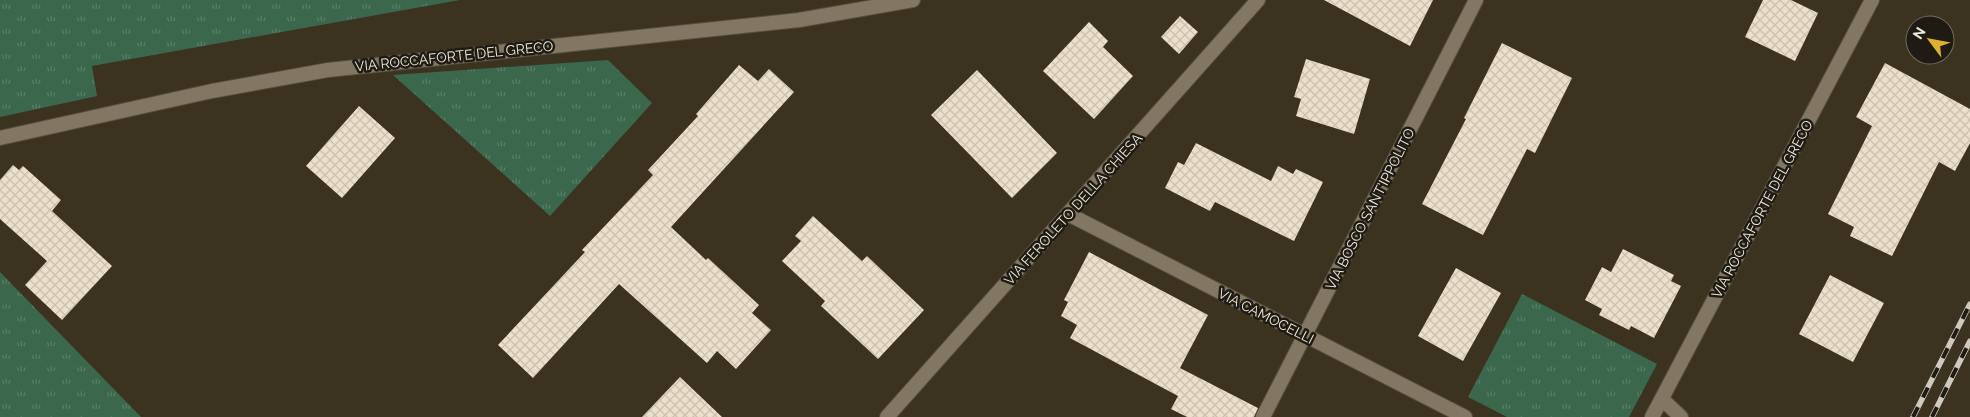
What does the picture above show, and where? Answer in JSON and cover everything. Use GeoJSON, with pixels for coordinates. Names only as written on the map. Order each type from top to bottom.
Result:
{"type":"FeatureCollection","features":[{"type":"Feature","properties":{"kind":"street","name":"VIA ROCCAFORTE DEL GRECO"},"geometry":{"type":"LineString","coordinates":[[0,138],[220,89],[328,70],[799,20],[913,0]]}},
{"type":"Feature","properties":{"kind":"street","name":"VIA FEROLETO DELLA CHIESA"},"geometry":{"type":"LineString","coordinates":[[887,417],[1258,0]]}},
{"type":"Feature","properties":{"kind":"street","name":"VIA BOSCO SANT'IPPOLITO"},"geometry":{"type":"LineString","coordinates":[[1263,417],[1476,0]]}},
{"type":"Feature","properties":{"kind":"street","name":"VIA ROCCAFORTE DEL GRECO"},"geometry":{"type":"LineString","coordinates":[[1652,417],[1872,0]]}},
{"type":"Feature","properties":{"kind":"street","name":"VIA CAMOCELLI"},"geometry":{"type":"LineString","coordinates":[[1068,214],[1465,417]]}},
{"type":"Feature","properties":{"kind":"street"},"geometry":{"type":"LineString","coordinates":[[1662,399],[1681,417]]}},
{"type":"Feature","properties":{"kind":"green space"},"geometry":{"type":"Polygon","coordinates":[[[0,0],[460,0],[92,66],[97,96],[0,117],[0,0]]]}},
{"type":"Feature","properties":{"kind":"green space"},"geometry":{"type":"Polygon","coordinates":[[[608,60],[652,103],[550,216],[393,75],[608,60]]]}},
{"type":"Feature","properties":{"kind":"green space"},"geometry":{"type":"Polygon","coordinates":[[[0,272],[141,417],[0,417],[0,272]]]}},
{"type":"Feature","properties":{"kind":"green space"},"geometry":{"type":"Polygon","coordinates":[[[1522,294],[1657,364],[1629,417],[1507,417],[1468,397],[1522,294]]]}},
{"type":"Feature","properties":{"kind":"building"},"geometry":{"type":"Polygon","coordinates":[[[1324,0],[1433,0],[1410,46],[1324,0]]]}},
{"type":"Feature","properties":{"kind":"building"},"geometry":{"type":"Polygon","coordinates":[[[1763,0],[1791,0],[1818,13],[1795,61],[1745,37],[1763,0]]]}},
{"type":"Feature","properties":{"kind":"building"},"geometry":{"type":"Polygon","coordinates":[[[1180,16],[1198,32],[1179,54],[1161,37],[1180,16]]]}},
{"type":"Feature","properties":{"kind":"building"},"geometry":{"type":"Polygon","coordinates":[[[1089,22],[1108,41],[1103,47],[1133,76],[1094,119],[1043,71],[1089,22]]]}},
{"type":"Feature","properties":{"kind":"building"},"geometry":{"type":"Polygon","coordinates":[[[1502,43],[1572,78],[1535,153],[1527,149],[1483,235],[1422,204],[1466,119],[1464,118],[1502,43]]]}},
{"type":"Feature","properties":{"kind":"building"},"geometry":{"type":"Polygon","coordinates":[[[1306,59],[1370,79],[1354,134],[1296,116],[1301,99],[1294,97],[1306,59]]]}},
{"type":"Feature","properties":{"kind":"building"},"geometry":{"type":"Polygon","coordinates":[[[1885,63],[1970,109],[1970,143],[1955,171],[1939,162],[1892,256],[1850,236],[1854,227],[1828,214],[1872,126],[1856,117],[1885,63]]]}},
{"type":"Feature","properties":{"kind":"building"},"geometry":{"type":"Polygon","coordinates":[[[739,65],[758,81],[769,69],[794,92],[671,227],[759,305],[752,313],[771,330],[736,369],[717,351],[707,363],[619,284],[533,378],[498,345],[585,252],[582,250],[653,175],[648,170],[698,116],[696,114],[739,65]]]}},
{"type":"Feature","properties":{"kind":"building"},"geometry":{"type":"Polygon","coordinates":[[[977,70],[1057,153],[1012,198],[931,115],[977,70]]]}},
{"type":"Feature","properties":{"kind":"building"},"geometry":{"type":"Polygon","coordinates":[[[359,106],[395,138],[342,198],[306,166],[359,106]]]}},
{"type":"Feature","properties":{"kind":"building"},"geometry":{"type":"Polygon","coordinates":[[[1196,143],[1271,181],[1278,166],[1293,174],[1296,169],[1323,182],[1294,241],[1215,202],[1210,211],[1165,188],[1178,162],[1184,165],[1196,143]]]}},
{"type":"Feature","properties":{"kind":"building"},"geometry":{"type":"Polygon","coordinates":[[[13,165],[19,170],[23,166],[61,200],[52,211],[112,266],[62,320],[25,285],[47,261],[0,219],[0,180],[13,165]]]}},
{"type":"Feature","properties":{"kind":"building"},"geometry":{"type":"Polygon","coordinates":[[[813,216],[862,261],[867,256],[924,310],[878,359],[821,306],[825,301],[782,261],[801,241],[795,236],[813,216]]]}},
{"type":"Feature","properties":{"kind":"building"},"geometry":{"type":"Polygon","coordinates":[[[1623,249],[1674,275],[1671,281],[1681,286],[1654,338],[1631,326],[1629,330],[1599,315],[1602,309],[1585,300],[1602,267],[1611,272],[1623,249]]]}},
{"type":"Feature","properties":{"kind":"building"},"geometry":{"type":"Polygon","coordinates":[[[1089,252],[1208,315],[1180,368],[1258,408],[1254,417],[1187,417],[1171,409],[1178,396],[1070,338],[1077,325],[1061,316],[1068,302],[1064,300],[1089,252]]]}},
{"type":"Feature","properties":{"kind":"building"},"geometry":{"type":"Polygon","coordinates":[[[1456,268],[1501,293],[1463,361],[1418,336],[1456,268]]]}},
{"type":"Feature","properties":{"kind":"building"},"geometry":{"type":"Polygon","coordinates":[[[1830,275],[1884,303],[1853,362],[1799,334],[1830,275]]]}},
{"type":"Feature","properties":{"kind":"building"},"geometry":{"type":"Polygon","coordinates":[[[680,377],[722,417],[642,417],[680,377]]]}},
{"type":"Feature","properties":{"kind":"railway"},"geometry":{"type":"LineString","coordinates":[[1913,417],[1970,304]]}},
{"type":"Feature","properties":{"kind":"railway"},"geometry":{"type":"LineString","coordinates":[[1932,417],[1970,341]]}}]}
